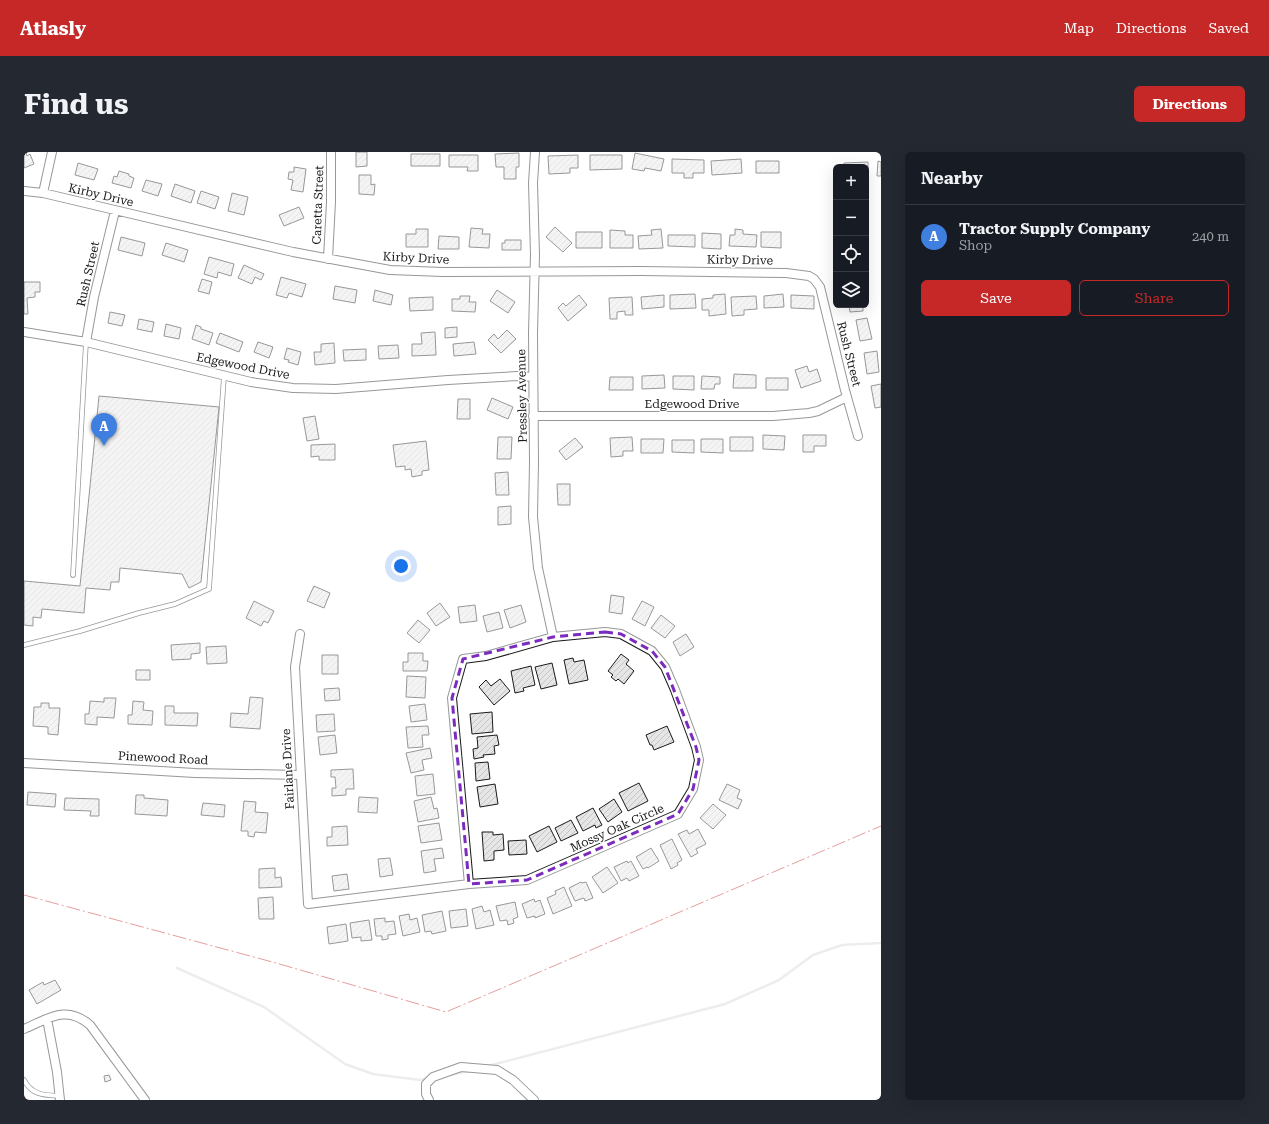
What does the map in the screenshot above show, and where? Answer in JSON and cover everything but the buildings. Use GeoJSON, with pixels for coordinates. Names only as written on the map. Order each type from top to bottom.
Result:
{"type":"FeatureCollection","features":[{"type":"Feature","properties":{"kind":"street"},"geometry":{"type":"LineString","coordinates":[[43,193],[52,152]]}},
{"type":"Feature","properties":{"kind":"street","name":"Caretta Street"},"geometry":{"type":"LineString","coordinates":[[328,259],[331,202],[331,152]]}},
{"type":"Feature","properties":{"kind":"street","name":"Pressley Avenue"},"geometry":{"type":"LineString","coordinates":[[534,152],[533,517],[538,568],[553,637]]}},
{"type":"Feature","properties":{"kind":"street","name":"Kirby Drive"},"geometry":{"type":"LineString","coordinates":[[24,191],[43,193],[115,211],[328,259],[390,270],[443,272],[657,271],[786,273],[809,276],[814,279]]}},
{"type":"Feature","properties":{"kind":"street","name":"Rush Street"},"geometry":{"type":"LineString","coordinates":[[86,342],[94,297],[115,211]]}},
{"type":"Feature","properties":{"kind":"street","name":"Rush Street"},"geometry":{"type":"LineString","coordinates":[[814,279],[820,287],[858,436]]}},
{"type":"Feature","properties":{"kind":"street","name":"Edgewood Drive"},"geometry":{"type":"LineString","coordinates":[[24,332],[86,342],[262,384],[293,388],[336,389],[517,376],[533,377]]}},
{"type":"Feature","properties":{"kind":"street","name":"Edgewood Drive"},"geometry":{"type":"LineString","coordinates":[[533,416],[772,416],[809,413],[847,397]]}},
{"type":"Feature","properties":{"kind":"street","name":"Mossy Oak Circle"},"geometry":{"type":"LineString","coordinates":[[308,904],[469,884],[527,880],[678,814],[693,789],[699,760],[696,747],[665,666],[652,651],[621,634],[605,632],[553,637],[486,656],[463,659],[452,698],[469,884]]}},
{"type":"Feature","properties":{"kind":"street","name":"Fairlane Drive"},"geometry":{"type":"LineString","coordinates":[[300,634],[295,667],[308,904]]}},
{"type":"Feature","properties":{"kind":"street","name":"Pinewood Road"},"geometry":{"type":"LineString","coordinates":[[24,763],[195,773],[300,775]]}},
{"type":"Feature","properties":{"kind":"street"},"geometry":{"type":"LineString","coordinates":[[24,1029],[58,1014],[65,1014],[84,1020],[106,1046],[145,1100]]}},
{"type":"Feature","properties":{"kind":"street"},"geometry":{"type":"LineString","coordinates":[[48,1019],[57,1072],[59,1098]]}},
{"type":"Feature","properties":{"kind":"street"},"geometry":{"type":"LineString","coordinates":[[429,1100],[426,1094],[426,1084],[433,1077],[461,1067],[497,1070],[513,1080],[534,1100]]}},
{"type":"Feature","properties":{"kind":"lane"},"geometry":{"type":"LineString","coordinates":[[73,575],[86,342]]}},
{"type":"Feature","properties":{"kind":"lane"},"geometry":{"type":"LineString","coordinates":[[24,645],[175,604],[209,589],[224,375]]}},
{"type":"Feature","properties":{"kind":"lane"},"geometry":{"type":"LineString","coordinates":[[24,1080],[35,1092],[59,1098]]}},
{"type":"Feature","properties":{"kind":"highlighted area"},"geometry":{"type":"Polygon","coordinates":[[[605,632],[621,634],[652,651],[665,667],[696,747],[699,760],[693,789],[678,814],[527,880],[469,884],[452,698],[463,659],[553,637],[605,632]]]}},
{"type":"Feature","properties":{"kind":"waterway"},"geometry":{"type":"LineString","coordinates":[[488,1066],[725,1004],[779,980],[813,955],[842,945],[881,943]]}},
{"type":"Feature","properties":{"kind":"waterway"},"geometry":{"type":"LineString","coordinates":[[177,968],[264,1007],[345,1064],[373,1074],[420,1080],[428,1078]]}},
{"type":"Feature","properties":{"kind":"waterway"},"geometry":{"type":"LineString","coordinates":[[449,1075],[470,1071]]}},
{"type":"Feature","properties":{"kind":"power"},"geometry":{"type":"LineString","coordinates":[[24,895],[276,963],[446,1012],[881,826]]}},
{"type":"Feature","properties":{"kind":"place","name":"Tractor Supply Company"},"geometry":{"type":"Point","coordinates":[104,446]}}]}
